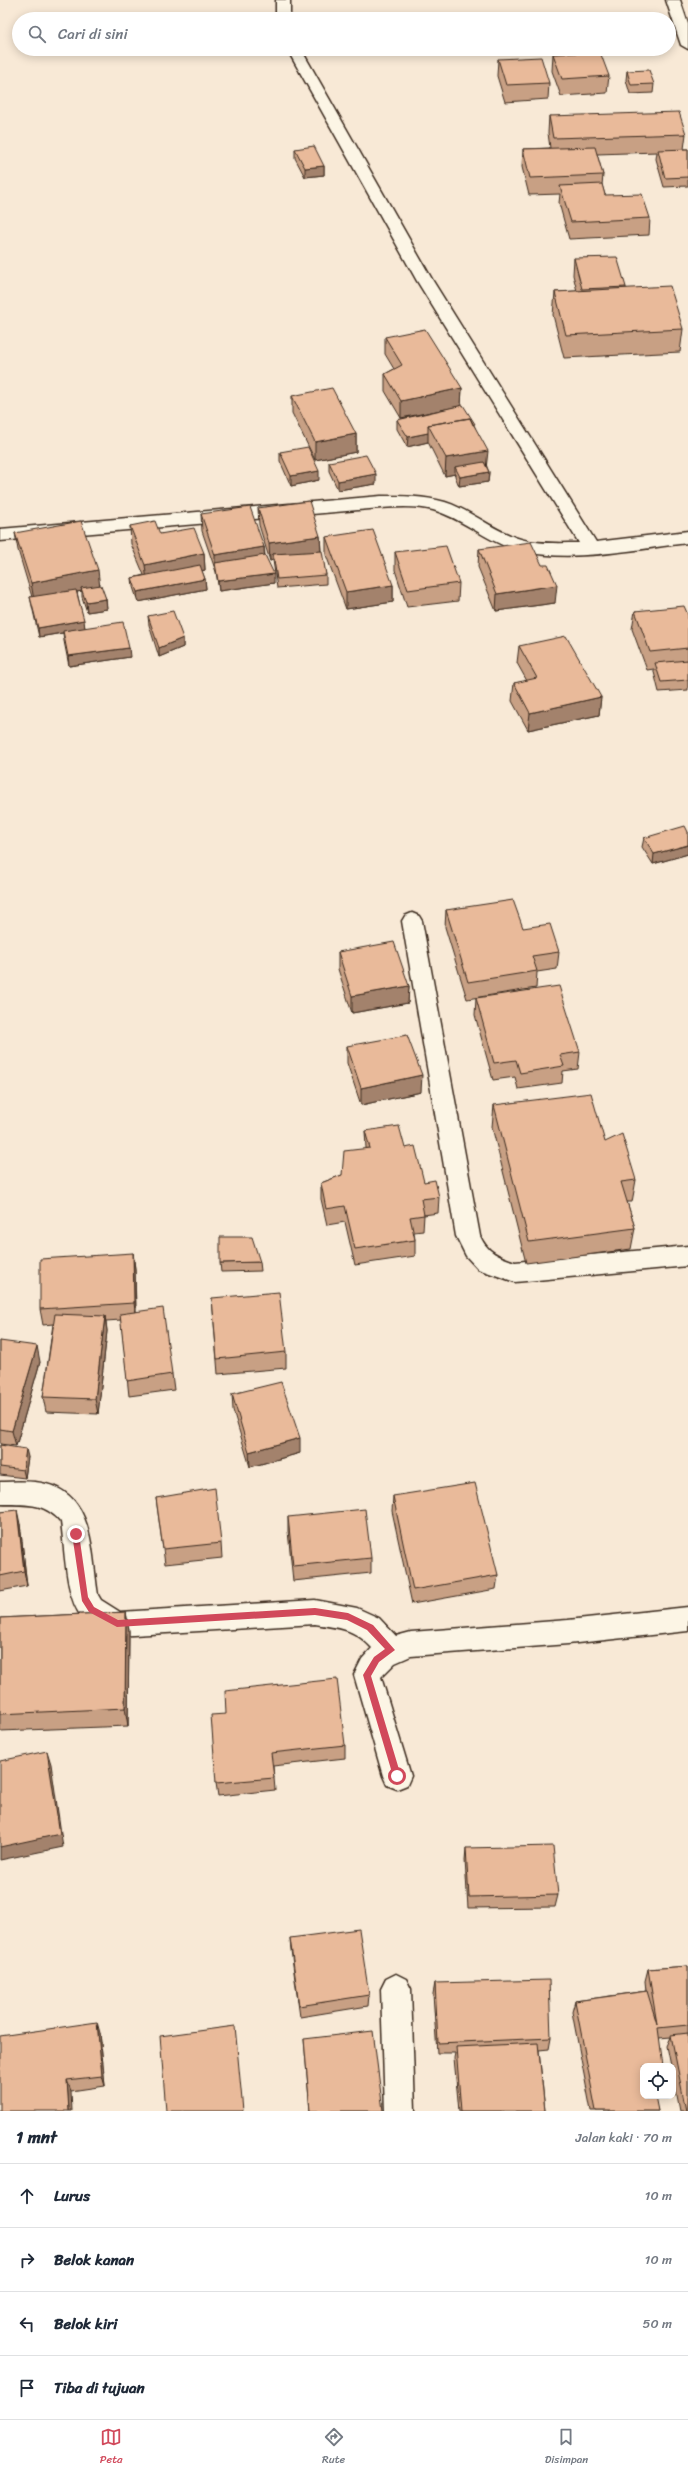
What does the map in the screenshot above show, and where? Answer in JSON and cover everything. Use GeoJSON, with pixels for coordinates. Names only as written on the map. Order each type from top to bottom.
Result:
{"type":"FeatureCollection","features":[{"type":"Feature","properties":{"kind":"main road"},"geometry":{"type":"LineString","coordinates":[[283,0],[283,12]]}},
{"type":"Feature","properties":{"kind":"main road"},"geometry":{"type":"LineString","coordinates":[[673,0],[688,46]]}},
{"type":"Feature","properties":{"kind":"main road"},"geometry":{"type":"LineString","coordinates":[[298,56],[425,281],[590,546]]}},
{"type":"Feature","properties":{"kind":"main road"},"geometry":{"type":"LineString","coordinates":[[0,535],[380,502],[409,502],[428,503],[446,508],[508,542],[539,548],[590,546],[688,537]]}},
{"type":"Feature","properties":{"kind":"main road"},"geometry":{"type":"LineString","coordinates":[[412,921],[468,1236],[474,1249],[486,1262],[515,1272],[688,1256]]}},
{"type":"Feature","properties":{"kind":"main road"},"geometry":{"type":"LineString","coordinates":[[0,1492],[45,1495],[64,1507],[73,1518],[84,1598],[92,1609],[117,1624],[315,1612],[348,1617],[370,1627],[391,1650]]}},
{"type":"Feature","properties":{"kind":"main road"},"geometry":{"type":"LineString","coordinates":[[397,1776],[367,1675],[376,1660],[391,1650],[411,1644],[568,1632],[688,1619]]}},
{"type":"Feature","properties":{"kind":"main road"},"geometry":{"type":"LineString","coordinates":[[396,1989],[400,2111]]}},
{"type":"Feature","properties":{"kind":"building"},"geometry":{"type":"Polygon","coordinates":[[[554,56],[602,56],[609,76],[562,79],[554,56]]]}},
{"type":"Feature","properties":{"kind":"building"},"geometry":{"type":"Polygon","coordinates":[[[541,57],[549,83],[506,85],[498,59],[541,57]]]}},
{"type":"Feature","properties":{"kind":"building"},"geometry":{"type":"Polygon","coordinates":[[[649,70],[654,84],[631,85],[627,71],[649,70]]]}},
{"type":"Feature","properties":{"kind":"building"},"geometry":{"type":"Polygon","coordinates":[[[679,112],[686,134],[553,138],[549,116],[679,112]]]}},
{"type":"Feature","properties":{"kind":"building"},"geometry":{"type":"Polygon","coordinates":[[[314,146],[324,166],[305,168],[295,149],[314,146]]]}},
{"type":"Feature","properties":{"kind":"building"},"geometry":{"type":"Polygon","coordinates":[[[595,147],[603,175],[530,178],[523,149],[595,147]]]}},
{"type":"Feature","properties":{"kind":"building"},"geometry":{"type":"Polygon","coordinates":[[[688,149],[688,177],[665,178],[658,150],[688,149]]]}},
{"type":"Feature","properties":{"kind":"building"},"geometry":{"type":"Polygon","coordinates":[[[602,184],[605,195],[642,194],[650,218],[571,222],[560,186],[602,184]]]}},
{"type":"Feature","properties":{"kind":"building"},"geometry":{"type":"Polygon","coordinates":[[[617,257],[626,287],[582,289],[574,258],[617,257]]]}},
{"type":"Feature","properties":{"kind":"building"},"geometry":{"type":"Polygon","coordinates":[[[670,286],[683,329],[566,335],[555,292],[670,286]]]}},
{"type":"Feature","properties":{"kind":"building"},"geometry":{"type":"Polygon","coordinates":[[[425,329],[462,388],[401,401],[385,374],[402,365],[385,337],[425,329]]]}},
{"type":"Feature","properties":{"kind":"building"},"geometry":{"type":"Polygon","coordinates":[[[332,388],[356,434],[315,442],[292,396],[332,388]]]}},
{"type":"Feature","properties":{"kind":"building"},"geometry":{"type":"Polygon","coordinates":[[[463,405],[475,424],[473,425],[470,418],[428,425],[428,433],[408,437],[397,420],[463,405]]]}},
{"type":"Feature","properties":{"kind":"building"},"geometry":{"type":"Polygon","coordinates":[[[470,418],[488,451],[446,458],[428,425],[470,418]]]}},
{"type":"Feature","properties":{"kind":"building"},"geometry":{"type":"Polygon","coordinates":[[[308,447],[319,471],[291,476],[280,452],[308,447]]]}},
{"type":"Feature","properties":{"kind":"building"},"geometry":{"type":"Polygon","coordinates":[[[366,455],[376,474],[338,481],[329,462],[366,455]]]}},
{"type":"Feature","properties":{"kind":"building"},"geometry":{"type":"Polygon","coordinates":[[[484,462],[489,472],[460,477],[455,467],[484,462]]]}},
{"type":"Feature","properties":{"kind":"building"},"geometry":{"type":"Polygon","coordinates":[[[309,501],[320,536],[269,543],[258,508],[309,501]]]}},
{"type":"Feature","properties":{"kind":"building"},"geometry":{"type":"Polygon","coordinates":[[[250,507],[264,547],[215,555],[201,514],[250,507]]]}},
{"type":"Feature","properties":{"kind":"building"},"geometry":{"type":"Polygon","coordinates":[[[81,521],[98,570],[31,583],[15,533],[81,521]]]}},
{"type":"Feature","properties":{"kind":"building"},"geometry":{"type":"Polygon","coordinates":[[[155,521],[160,534],[194,528],[204,553],[145,565],[130,526],[155,521]]]}},
{"type":"Feature","properties":{"kind":"building"},"geometry":{"type":"Polygon","coordinates":[[[373,530],[393,585],[346,592],[326,537],[373,530]]]}},
{"type":"Feature","properties":{"kind":"building"},"geometry":{"type":"Polygon","coordinates":[[[531,542],[542,565],[548,565],[557,585],[497,594],[479,549],[531,542]]]}},
{"type":"Feature","properties":{"kind":"building"},"geometry":{"type":"Polygon","coordinates":[[[446,546],[459,583],[408,590],[395,552],[446,546]]]}},
{"type":"Feature","properties":{"kind":"building"},"geometry":{"type":"Polygon","coordinates":[[[322,551],[326,575],[277,579],[273,554],[322,551]]]}},
{"type":"Feature","properties":{"kind":"building"},"geometry":{"type":"Polygon","coordinates":[[[265,555],[274,574],[218,581],[215,563],[265,555]]]}},
{"type":"Feature","properties":{"kind":"building"},"geometry":{"type":"Polygon","coordinates":[[[200,565],[205,579],[137,592],[132,578],[200,565]]]}},
{"type":"Feature","properties":{"kind":"building"},"geometry":{"type":"Polygon","coordinates":[[[101,585],[106,599],[86,602],[81,588],[101,585]]]}},
{"type":"Feature","properties":{"kind":"building"},"geometry":{"type":"Polygon","coordinates":[[[76,590],[84,620],[38,628],[30,597],[76,590]]]}},
{"type":"Feature","properties":{"kind":"building"},"geometry":{"type":"Polygon","coordinates":[[[684,606],[688,615],[688,648],[650,652],[635,611],[684,606]]]}},
{"type":"Feature","properties":{"kind":"building"},"geometry":{"type":"Polygon","coordinates":[[[173,611],[183,638],[159,648],[148,616],[173,611]]]}},
{"type":"Feature","properties":{"kind":"building"},"geometry":{"type":"Polygon","coordinates":[[[123,622],[129,648],[68,656],[63,631],[123,622]]]}},
{"type":"Feature","properties":{"kind":"building"},"geometry":{"type":"Polygon","coordinates":[[[566,636],[601,697],[530,713],[514,683],[537,678],[519,646],[566,636]]]}},
{"type":"Feature","properties":{"kind":"building"},"geometry":{"type":"Polygon","coordinates":[[[688,660],[688,680],[661,682],[655,663],[688,660]]]}},
{"type":"Feature","properties":{"kind":"building"},"geometry":{"type":"Polygon","coordinates":[[[685,826],[688,832],[688,845],[654,854],[644,838],[685,826]]]}},
{"type":"Feature","properties":{"kind":"building"},"geometry":{"type":"Polygon","coordinates":[[[513,900],[523,928],[550,924],[559,952],[532,956],[537,971],[468,982],[446,910],[513,900]]]}},
{"type":"Feature","properties":{"kind":"building"},"geometry":{"type":"Polygon","coordinates":[[[394,942],[409,986],[352,996],[338,952],[394,942]]]}},
{"type":"Feature","properties":{"kind":"building"},"geometry":{"type":"Polygon","coordinates":[[[559,986],[580,1052],[560,1055],[564,1066],[520,1073],[516,1060],[494,1063],[476,998],[559,986]]]}},
{"type":"Feature","properties":{"kind":"building"},"geometry":{"type":"Polygon","coordinates":[[[407,1035],[422,1075],[361,1088],[347,1046],[407,1035]]]}},
{"type":"Feature","properties":{"kind":"building"},"geometry":{"type":"Polygon","coordinates":[[[591,1093],[605,1142],[622,1134],[636,1180],[621,1182],[635,1228],[529,1242],[494,1105],[591,1093]]]}},
{"type":"Feature","properties":{"kind":"building"},"geometry":{"type":"Polygon","coordinates":[[[399,1126],[405,1148],[415,1146],[424,1182],[435,1180],[439,1197],[421,1199],[424,1215],[410,1217],[415,1240],[355,1249],[345,1206],[326,1209],[321,1183],[342,1175],[344,1151],[370,1148],[365,1131],[399,1126]]]}},
{"type":"Feature","properties":{"kind":"building"},"geometry":{"type":"Polygon","coordinates":[[[220,1237],[252,1237],[260,1262],[220,1263],[220,1237]]]}},
{"type":"Feature","properties":{"kind":"building"},"geometry":{"type":"Polygon","coordinates":[[[133,1253],[134,1303],[40,1309],[40,1259],[133,1253]]]}},
{"type":"Feature","properties":{"kind":"building"},"geometry":{"type":"Polygon","coordinates":[[[279,1292],[286,1352],[217,1359],[212,1298],[279,1292]]]}},
{"type":"Feature","properties":{"kind":"building"},"geometry":{"type":"Polygon","coordinates":[[[163,1308],[172,1374],[127,1381],[120,1314],[163,1308]]]}},
{"type":"Feature","properties":{"kind":"building"},"geometry":{"type":"Polygon","coordinates":[[[55,1314],[105,1316],[95,1399],[43,1397],[55,1314]]]}},
{"type":"Feature","properties":{"kind":"building"},"geometry":{"type":"Polygon","coordinates":[[[0,1341],[37,1346],[12,1431],[0,1429],[0,1341]]]}},
{"type":"Feature","properties":{"kind":"building"},"geometry":{"type":"Polygon","coordinates":[[[281,1382],[300,1438],[249,1452],[232,1394],[281,1382]]]}},
{"type":"Feature","properties":{"kind":"building"},"geometry":{"type":"Polygon","coordinates":[[[0,1445],[26,1449],[23,1470],[0,1467],[0,1445]]]}},
{"type":"Feature","properties":{"kind":"building"},"geometry":{"type":"Polygon","coordinates":[[[475,1483],[498,1575],[413,1590],[393,1496],[475,1483]]]}},
{"type":"Feature","properties":{"kind":"building"},"geometry":{"type":"Polygon","coordinates":[[[215,1488],[221,1543],[163,1549],[156,1498],[215,1488]]]}},
{"type":"Feature","properties":{"kind":"building"},"geometry":{"type":"Polygon","coordinates":[[[365,1509],[371,1558],[293,1566],[288,1517],[365,1509]]]}},
{"type":"Feature","properties":{"kind":"building"},"geometry":{"type":"Polygon","coordinates":[[[17,1510],[24,1571],[0,1576],[0,1512],[17,1510]]]}},
{"type":"Feature","properties":{"kind":"building"},"geometry":{"type":"Polygon","coordinates":[[[126,1612],[125,1708],[0,1714],[0,1618],[126,1612]]]}},
{"type":"Feature","properties":{"kind":"building"},"geometry":{"type":"Polygon","coordinates":[[[337,1679],[345,1745],[271,1753],[274,1778],[216,1783],[211,1715],[226,1714],[225,1691],[337,1679]]]}},
{"type":"Feature","properties":{"kind":"building"},"geometry":{"type":"Polygon","coordinates":[[[47,1751],[60,1834],[0,1847],[0,1761],[47,1751]]]}},
{"type":"Feature","properties":{"kind":"building"},"geometry":{"type":"Polygon","coordinates":[[[553,1846],[558,1895],[469,1897],[466,1848],[553,1846]]]}},
{"type":"Feature","properties":{"kind":"building"},"geometry":{"type":"Polygon","coordinates":[[[359,1929],[369,1995],[299,2006],[290,1938],[359,1929]]]}},
{"type":"Feature","properties":{"kind":"building"},"geometry":{"type":"Polygon","coordinates":[[[688,1966],[688,2025],[658,2028],[663,2063],[640,2063],[640,2099],[656,2099],[658,2111],[596,2111],[575,2001],[647,1991],[657,2024],[648,1969],[688,1966]]]}},
{"type":"Feature","properties":{"kind":"building"},"geometry":{"type":"Polygon","coordinates":[[[549,1980],[551,2038],[438,2043],[435,1983],[549,1980]]]}},
{"type":"Feature","properties":{"kind":"building"},"geometry":{"type":"Polygon","coordinates":[[[97,2022],[102,2076],[67,2080],[69,2111],[0,2111],[0,2036],[97,2022]]]}},
{"type":"Feature","properties":{"kind":"building"},"geometry":{"type":"Polygon","coordinates":[[[235,2026],[243,2111],[166,2111],[160,2036],[235,2026]]]}},
{"type":"Feature","properties":{"kind":"building"},"geometry":{"type":"Polygon","coordinates":[[[373,2031],[383,2111],[310,2111],[304,2039],[373,2031]]]}},
{"type":"Feature","properties":{"kind":"building"},"geometry":{"type":"Polygon","coordinates":[[[688,2033],[688,2111],[686,2111],[671,2035],[688,2033]]]}},
{"type":"Feature","properties":{"kind":"building"},"geometry":{"type":"Polygon","coordinates":[[[538,2043],[545,2111],[461,2111],[456,2047],[538,2043]]]}},
{"type":"Feature","properties":{"kind":"route"},"geometry":{"type":"LineString","coordinates":[[76,1534],[84,1598],[92,1609],[102,1617],[117,1624],[142,1624],[219,1616],[315,1612],[348,1617],[370,1627],[391,1650],[376,1660],[367,1675],[397,1776]]}}]}
